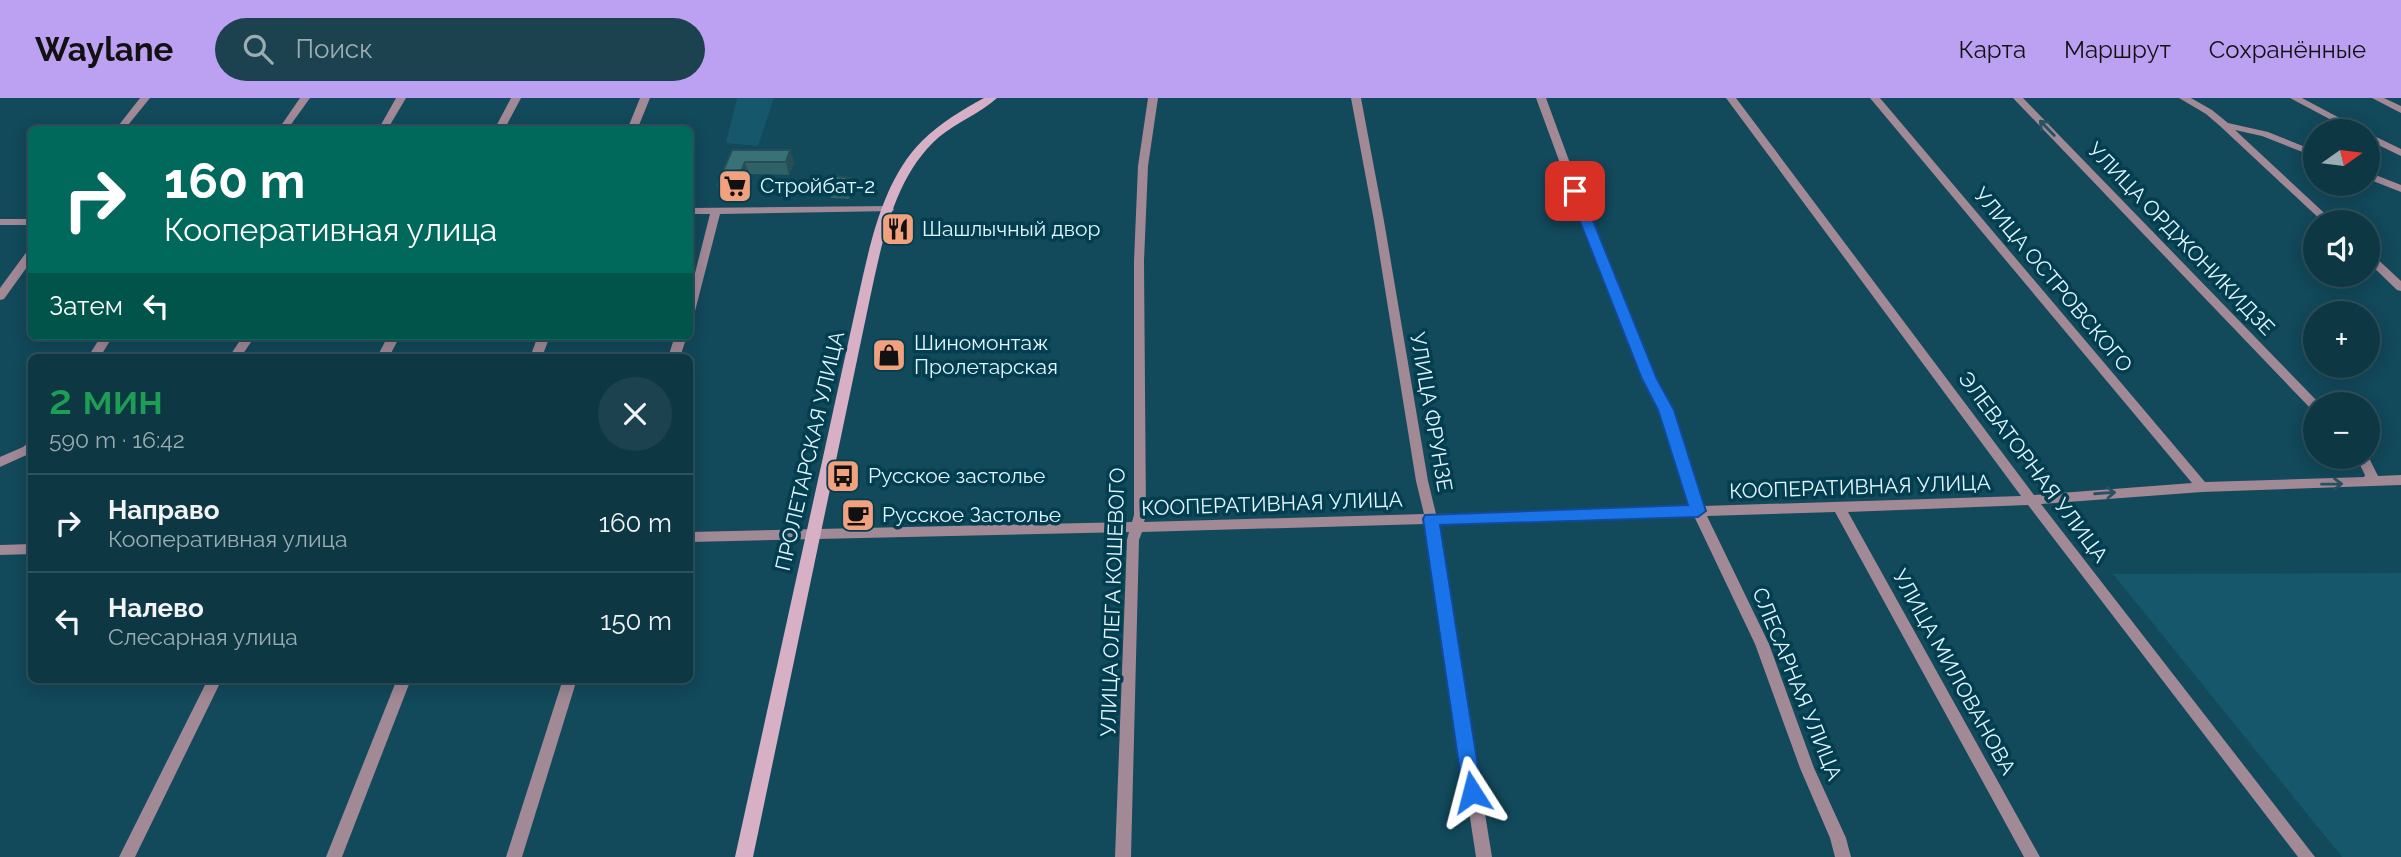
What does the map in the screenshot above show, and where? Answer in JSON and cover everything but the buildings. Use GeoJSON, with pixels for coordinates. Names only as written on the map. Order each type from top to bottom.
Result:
{"type":"FeatureCollection","features":[{"type":"Feature","properties":{"kind":"main road","name":"ПРОЛЕТАРСКАЯ УЛИЦА"},"geometry":{"type":"LineString","coordinates":[[744,857],[813,534],[888,209],[909,164],[925,144],[945,127],[992,98]]}},
{"type":"Feature","properties":{"kind":"street"},"geometry":{"type":"LineString","coordinates":[[122,126],[145,98]]}},
{"type":"Feature","properties":{"kind":"street"},"geometry":{"type":"LineString","coordinates":[[285,126],[304,98]]}},
{"type":"Feature","properties":{"kind":"street"},"geometry":{"type":"LineString","coordinates":[[384,126],[401,98]]}},
{"type":"Feature","properties":{"kind":"street"},"geometry":{"type":"LineString","coordinates":[[501,126],[516,98]]}},
{"type":"Feature","properties":{"kind":"street"},"geometry":{"type":"LineString","coordinates":[[634,126],[645,98]]}},
{"type":"Feature","properties":{"kind":"street","name":"УЛИЦА ОЛЕГА КОШЕВОГО"},"geometry":{"type":"LineString","coordinates":[[1123,857],[1133,540],[1139,527],[1139,261],[1143,166],[1153,98]]}},
{"type":"Feature","properties":{"kind":"street","name":"УЛИЦА ФРУНЗЕ"},"geometry":{"type":"LineString","coordinates":[[1356,98],[1422,481],[1431,519],[1484,857]]}},
{"type":"Feature","properties":{"kind":"street","name":"СЛЕСАРНАЯ УЛИЦА"},"geometry":{"type":"LineString","coordinates":[[1541,98],[1594,242],[1650,379],[1666,410],[1698,511],[1762,644],[1843,857]]}},
{"type":"Feature","properties":{"kind":"street","name":"ЭЛЕВАТОРНАЯ УЛИЦА"},"geometry":{"type":"LineString","coordinates":[[1731,98],[2031,500],[2307,857]]}},
{"type":"Feature","properties":{"kind":"street","name":"УЛИЦА ОСТРОВСКОГО"},"geometry":{"type":"LineString","coordinates":[[1875,98],[2202,487]]}},
{"type":"Feature","properties":{"kind":"street","name":"УЛИЦА ОРДЖОНИКИДЗЕ"},"geometry":{"type":"LineString","coordinates":[[2018,98],[2303,394]]}},
{"type":"Feature","properties":{"kind":"street"},"geometry":{"type":"LineString","coordinates":[[2184,98],[2225,125],[2316,210]]}},
{"type":"Feature","properties":{"kind":"street"},"geometry":{"type":"LineString","coordinates":[[2295,98],[2336,119]]}},
{"type":"Feature","properties":{"kind":"street"},"geometry":{"type":"LineString","coordinates":[[2381,100],[2396,98]]}},
{"type":"Feature","properties":{"kind":"street"},"geometry":{"type":"LineString","coordinates":[[2381,100],[2401,110]]}},
{"type":"Feature","properties":{"kind":"street"},"geometry":{"type":"LineString","coordinates":[[2225,125],[2265,134],[2303,149]]}},
{"type":"Feature","properties":{"kind":"street"},"geometry":{"type":"LineString","coordinates":[[2380,142],[2401,153]]}},
{"type":"Feature","properties":{"kind":"street"},"geometry":{"type":"LineString","coordinates":[[2380,180],[2401,189]]}},
{"type":"Feature","properties":{"kind":"street"},"geometry":{"type":"LineString","coordinates":[[693,211],[888,209]]}},
{"type":"Feature","properties":{"kind":"street"},"geometry":{"type":"LineString","coordinates":[[693,300],[704,258],[704,245],[716,211]]}},
{"type":"Feature","properties":{"kind":"street"},"geometry":{"type":"LineString","coordinates":[[0,222],[28,222]]}},
{"type":"Feature","properties":{"kind":"street"},"geometry":{"type":"LineString","coordinates":[[0,296],[28,258]]}},
{"type":"Feature","properties":{"kind":"street"},"geometry":{"type":"LineString","coordinates":[[2380,267],[2401,287]]}},
{"type":"Feature","properties":{"kind":"street"},"geometry":{"type":"LineString","coordinates":[[0,462],[28,449]]}},
{"type":"Feature","properties":{"kind":"street"},"geometry":{"type":"LineString","coordinates":[[2367,481],[2372,476],[2368,469]]}},
{"type":"Feature","properties":{"kind":"street","name":"КООПЕРАТИВНАЯ УЛИЦА"},"geometry":{"type":"LineString","coordinates":[[693,537],[1839,507],[2031,500],[2202,487],[2401,480]]}},
{"type":"Feature","properties":{"kind":"street","name":"УЛИЦА МИЛОВАНОВА"},"geometry":{"type":"LineString","coordinates":[[1839,507],[2032,857]]}},
{"type":"Feature","properties":{"kind":"street"},"geometry":{"type":"LineString","coordinates":[[0,550],[28,549]]}},
{"type":"Feature","properties":{"kind":"street"},"geometry":{"type":"LineString","coordinates":[[127,857],[213,683]]}},
{"type":"Feature","properties":{"kind":"street"},"geometry":{"type":"LineString","coordinates":[[334,857],[402,683]]}},
{"type":"Feature","properties":{"kind":"street"},"geometry":{"type":"LineString","coordinates":[[514,857],[569,683]]}},
{"type":"Feature","properties":{"kind":"shaded area"},"geometry":{"type":"Polygon","coordinates":[[[737,98],[774,98],[758,146],[726,143],[737,98]]]}},
{"type":"Feature","properties":{"kind":"shaded area"},"geometry":{"type":"Polygon","coordinates":[[[2401,573],[2401,857],[2342,857],[2113,574],[2401,573]]]}},
{"type":"Feature","properties":{"kind":"place","name":"Стройбат-2"},"geometry":{"type":"Point","coordinates":[735,186]}},
{"type":"Feature","properties":{"kind":"place","name":"Шашлычный двор"},"geometry":{"type":"Point","coordinates":[898,229]}},
{"type":"Feature","properties":{"kind":"place","name":"Шиномонтаж Пролетарская"},"geometry":{"type":"Point","coordinates":[889,355]}},
{"type":"Feature","properties":{"kind":"place","name":"Русское застолье"},"geometry":{"type":"Point","coordinates":[843,476]}},
{"type":"Feature","properties":{"kind":"place","name":"Русское Застолье"},"geometry":{"type":"Point","coordinates":[858,515]}},
{"type":"Feature","properties":{"kind":"route"},"geometry":{"type":"LineString","coordinates":[[1472,792],[1431,519],[1698,511],[1666,410],[1650,379],[1575,191]]}}]}
